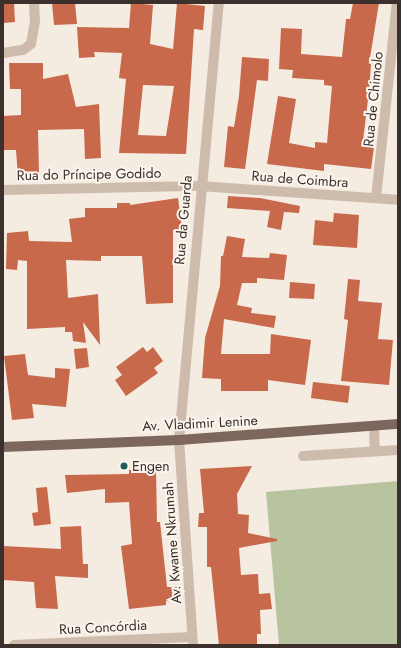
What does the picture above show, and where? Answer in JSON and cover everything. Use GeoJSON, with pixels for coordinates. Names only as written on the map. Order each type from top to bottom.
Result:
{"type":"FeatureCollection","features":[{"type":"Feature","properties":{"kind":"main road","name":"Av. Vladimir Lenine"},"geometry":{"type":"LineString","coordinates":[[3,447],[179,440],[398,424]]}},
{"type":"Feature","properties":{"kind":"street"},"geometry":{"type":"LineString","coordinates":[[3,53],[23,50],[31,44],[35,22],[34,3]]}},
{"type":"Feature","properties":{"kind":"street","name":"Rua da Guarda"},"geometry":{"type":"LineString","coordinates":[[179,440],[200,186],[219,3]]}},
{"type":"Feature","properties":{"kind":"street","name":"Rua de Chimolo"},"geometry":{"type":"LineString","coordinates":[[376,198],[397,3]]}},
{"type":"Feature","properties":{"kind":"street","name":"Rua do Príncipe Godido"},"geometry":{"type":"LineString","coordinates":[[3,190],[200,186]]}},
{"type":"Feature","properties":{"kind":"street","name":"Rua de Coimbra"},"geometry":{"type":"LineString","coordinates":[[200,186],[398,200]]}},
{"type":"Feature","properties":{"kind":"street"},"geometry":{"type":"LineString","coordinates":[[374,426],[375,450]]}},
{"type":"Feature","properties":{"kind":"street","name":"Av. Kwame Nkrumah"},"geometry":{"type":"LineString","coordinates":[[179,440],[193,641]]}},
{"type":"Feature","properties":{"kind":"street"},"geometry":{"type":"LineString","coordinates":[[303,456],[375,450],[398,450]]}},
{"type":"Feature","properties":{"kind":"street","name":"Rua Concórdia"},"geometry":{"type":"LineString","coordinates":[[14,645],[193,641]]}},
{"type":"Feature","properties":{"kind":"green space"},"geometry":{"type":"Polygon","coordinates":[[[398,481],[398,645],[279,645],[266,492],[398,481]]]}},
{"type":"Feature","properties":{"kind":"building"},"geometry":{"type":"Polygon","coordinates":[[[3,3],[14,3],[15,22],[3,23],[3,3]]]}},
{"type":"Feature","properties":{"kind":"building"},"geometry":{"type":"Polygon","coordinates":[[[52,3],[75,3],[77,24],[54,25],[52,3]]]}},
{"type":"Feature","properties":{"kind":"building"},"geometry":{"type":"Polygon","coordinates":[[[131,3],[153,5],[150,44],[173,49],[177,3],[205,6],[203,30],[194,29],[186,154],[119,153],[126,79],[119,78],[122,53],[94,52],[95,57],[79,58],[77,27],[129,28],[131,3]],[[143,85],[138,135],[166,136],[174,86],[143,85]]]}},
{"type":"Feature","properties":{"kind":"building"},"geometry":{"type":"Polygon","coordinates":[[[353,3],[379,3],[369,64],[371,64],[369,91],[363,141],[364,146],[374,147],[371,169],[324,164],[324,171],[267,164],[278,96],[296,99],[289,143],[315,148],[315,142],[327,143],[332,86],[324,85],[324,80],[292,78],[293,70],[279,69],[281,28],[302,29],[301,54],[342,57],[346,19],[350,19],[353,3]]]}},
{"type":"Feature","properties":{"kind":"building"},"geometry":{"type":"Polygon","coordinates":[[[242,57],[269,59],[268,81],[257,80],[245,169],[224,167],[228,126],[234,127],[239,96],[242,57]]]}},
{"type":"Feature","properties":{"kind":"building"},"geometry":{"type":"Polygon","coordinates":[[[9,63],[43,63],[43,79],[68,74],[76,107],[99,104],[101,158],[85,159],[84,129],[38,130],[39,173],[36,172],[36,176],[18,177],[16,150],[3,150],[3,116],[21,115],[21,89],[10,89],[9,63]]]}},
{"type":"Feature","properties":{"kind":"building"},"geometry":{"type":"Polygon","coordinates":[[[228,196],[260,198],[300,206],[299,213],[284,212],[281,230],[267,227],[270,211],[227,208],[228,196]]]}},
{"type":"Feature","properties":{"kind":"building"},"geometry":{"type":"Polygon","coordinates":[[[178,198],[182,229],[173,230],[173,303],[146,304],[142,256],[101,256],[101,261],[66,260],[68,298],[98,294],[100,345],[83,322],[86,343],[73,341],[72,332],[65,332],[65,327],[27,329],[27,261],[18,260],[17,270],[6,269],[7,233],[28,231],[29,241],[72,242],[69,219],[85,217],[85,208],[117,208],[117,203],[130,203],[130,205],[178,198]]]}},
{"type":"Feature","properties":{"kind":"building"},"geometry":{"type":"Polygon","coordinates":[[[334,213],[359,215],[357,248],[313,245],[315,220],[333,222],[334,213]]]}},
{"type":"Feature","properties":{"kind":"building"},"geometry":{"type":"Polygon","coordinates":[[[227,236],[245,239],[242,257],[269,258],[270,253],[287,255],[284,280],[257,278],[257,283],[242,283],[237,305],[252,308],[251,313],[276,316],[274,328],[224,319],[221,354],[270,354],[271,334],[311,340],[305,385],[268,380],[268,391],[221,391],[221,379],[202,378],[205,338],[220,286],[221,256],[223,256],[227,236]]]}},
{"type":"Feature","properties":{"kind":"building"},"geometry":{"type":"Polygon","coordinates":[[[348,279],[360,280],[358,301],[382,303],[378,339],[393,340],[389,385],[341,381],[348,320],[344,319],[348,279]]]}},
{"type":"Feature","properties":{"kind":"building"},"geometry":{"type":"Polygon","coordinates":[[[290,282],[315,284],[314,299],[289,298],[290,282]]]}},
{"type":"Feature","properties":{"kind":"building"},"geometry":{"type":"Polygon","coordinates":[[[143,347],[147,352],[153,347],[163,361],[154,368],[158,373],[126,396],[115,380],[122,375],[116,367],[143,347]]]}},
{"type":"Feature","properties":{"kind":"building"},"geometry":{"type":"Polygon","coordinates":[[[87,348],[89,367],[76,369],[74,349],[87,348]]]}},
{"type":"Feature","properties":{"kind":"building"},"geometry":{"type":"Polygon","coordinates":[[[25,354],[28,375],[55,378],[55,368],[70,369],[66,407],[32,404],[34,418],[12,420],[4,356],[25,354]]]}},
{"type":"Feature","properties":{"kind":"building"},"geometry":{"type":"Polygon","coordinates":[[[313,382],[350,386],[348,403],[311,398],[313,382]]]}},
{"type":"Feature","properties":{"kind":"building"},"geometry":{"type":"Polygon","coordinates":[[[252,466],[237,494],[238,514],[249,515],[248,533],[277,539],[277,541],[239,548],[241,575],[258,574],[259,594],[270,593],[272,609],[260,610],[261,634],[257,634],[257,645],[219,645],[211,567],[207,567],[207,527],[198,527],[199,513],[204,513],[200,469],[252,466]]]}},
{"type":"Feature","properties":{"kind":"building"},"geometry":{"type":"Polygon","coordinates":[[[129,470],[156,470],[157,522],[160,522],[167,587],[177,587],[177,602],[166,601],[166,605],[129,609],[121,546],[132,544],[129,502],[105,503],[105,489],[67,493],[65,475],[129,474],[129,470]]]}},
{"type":"Feature","properties":{"kind":"building"},"geometry":{"type":"Polygon","coordinates":[[[47,487],[51,524],[34,526],[32,513],[38,512],[36,488],[47,487]]]}},
{"type":"Feature","properties":{"kind":"building"},"geometry":{"type":"Polygon","coordinates":[[[81,526],[83,564],[88,564],[88,578],[55,576],[58,609],[36,608],[34,582],[3,580],[3,546],[61,549],[60,527],[81,526]]]}},
{"type":"Feature","properties":{"kind":"place","name":"Engen"},"geometry":{"type":"Point","coordinates":[124,466]}}]}
